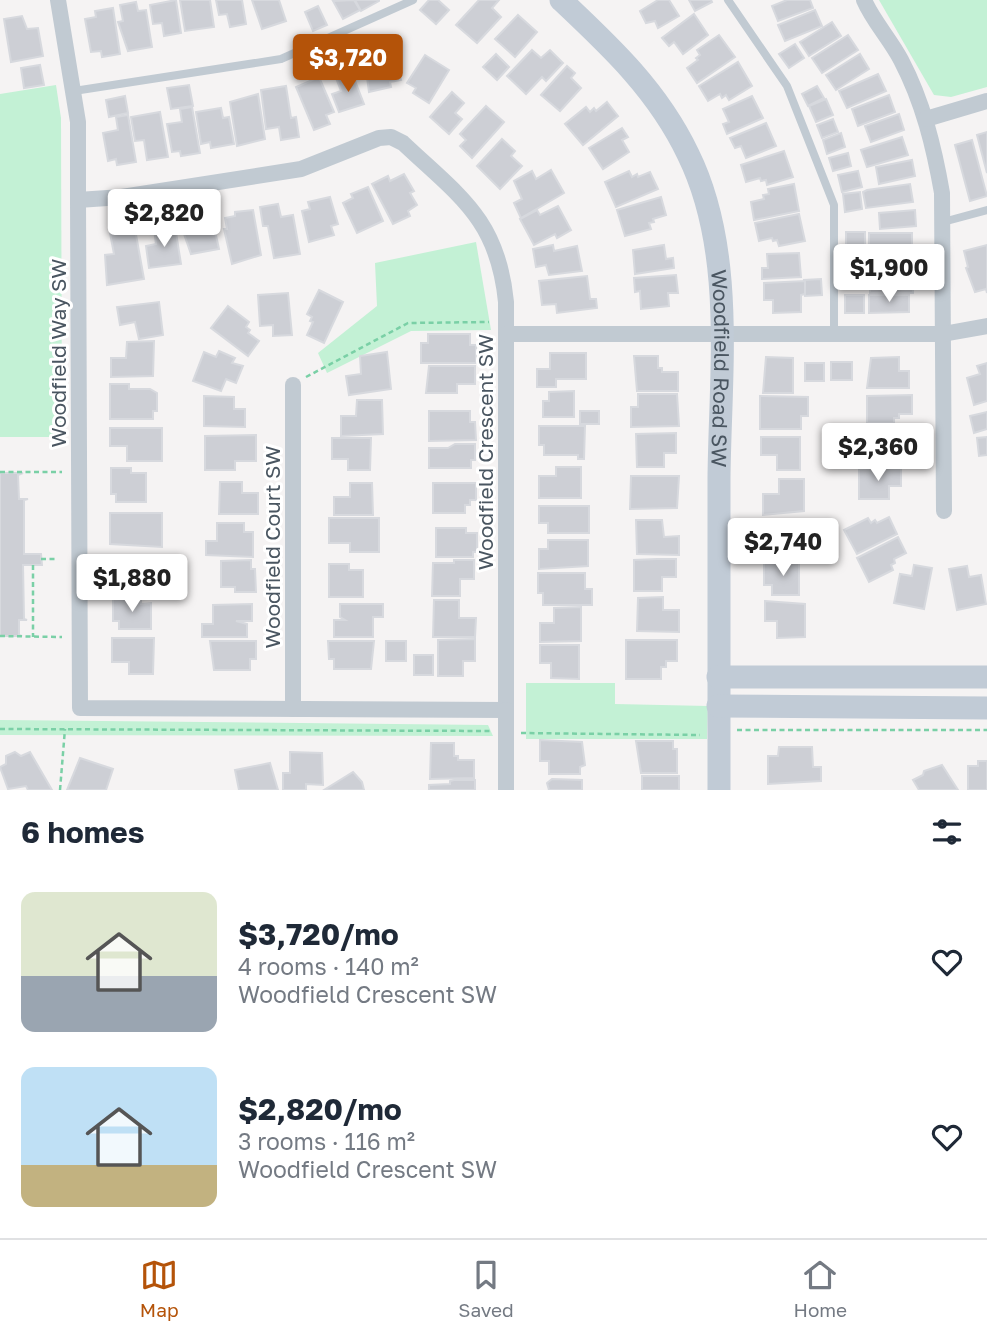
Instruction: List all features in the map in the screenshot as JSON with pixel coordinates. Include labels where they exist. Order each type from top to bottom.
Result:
[{"type":"street","name":"Woodfield Way SW","points":[[58,0],[78,122],[80,708],[293,709]]},
{"type":"street","name":"Woodfield Road SW","points":[[561,0],[626,61],[644,82],[689,156],[713,226],[720,333],[719,790]]},
{"type":"street","points":[[864,0],[901,60],[926,119],[942,194],[944,511]]},
{"type":"street","points":[[926,119],[987,101]]},
{"type":"street","name":"Woodfield Crescent SW","points":[[78,200],[122,197],[301,169],[379,138],[397,138],[472,207],[488,230],[504,275],[506,790]]},
{"type":"street","points":[[506,334],[943,334],[987,327]]},
{"type":"street","name":"Woodfield Court SW","points":[[293,385],[293,709]]},
{"type":"street","points":[[718,677],[987,677]]},
{"type":"street","points":[[718,705],[987,708]]},
{"type":"street","points":[[293,709],[506,710]]},
{"type":"lane","points":[[74,91],[281,59],[413,0]]},
{"type":"lane","points":[[728,0],[788,86],[834,205],[834,333]]},
{"type":"lane","points":[[943,222],[987,210]]},
{"type":"path","points":[[293,385],[408,323],[493,322]]},
{"type":"path","points":[[0,472],[66,472]]},
{"type":"path","points":[[41,559],[58,559]]},
{"type":"path","points":[[33,565],[33,637]]},
{"type":"path","points":[[0,636],[66,637]]},
{"type":"path","points":[[60,790],[65,729]]},
{"type":"green space","points":[[879,0],[987,0],[987,87],[951,97],[934,95]]},
{"type":"green space","points":[[56,85],[61,118],[62,437],[0,437],[0,94]]},
{"type":"green space","points":[[476,242],[491,330],[411,331],[327,373],[318,353],[377,306],[375,263]]},
{"type":"green space","points":[[526,683],[615,683],[615,704],[708,706],[707,739],[526,739]]},
{"type":"green space","points":[[0,720],[488,725],[493,736],[0,735]]},
{"type":"building","points":[[176,0],[181,33],[164,36],[162,23],[153,24],[150,5]]},
{"type":"building","points":[[180,0],[210,0],[214,27],[185,31]]},
{"type":"building","points":[[216,0],[242,0],[246,24],[230,27],[227,14],[219,15]]},
{"type":"building","points":[[252,0],[279,0],[286,21],[262,29]]},
{"type":"building","points":[[354,0],[360,10],[343,19],[333,1]]},
{"type":"building","points":[[355,0],[379,0],[379,1],[361,11]]},
{"type":"building","points":[[429,0],[438,0],[449,10],[436,24],[420,10]]},
{"type":"building","points":[[479,0],[499,0],[492,8],[501,17],[477,43],[456,25]]},
{"type":"building","points":[[658,0],[669,0],[679,16],[658,28],[655,21],[646,23],[640,11]]},
{"type":"building","points":[[689,0],[711,0],[712,2],[695,11]]},
{"type":"building","points":[[787,0],[810,0],[813,8],[778,21],[772,6]]},
{"type":"building","points":[[136,2],[138,11],[146,10],[152,47],[128,51],[118,22],[123,21],[120,5]]},
{"type":"building","points":[[318,6],[327,25],[313,31],[305,12]]},
{"type":"building","points":[[113,8],[120,54],[102,57],[101,51],[91,52],[85,19],[96,17],[95,11]]},
{"type":"building","points":[[815,10],[822,26],[785,41],[778,25]]},
{"type":"building","points":[[694,14],[708,35],[683,54],[674,42],[669,46],[662,38]]},
{"type":"building","points":[[518,15],[537,32],[515,57],[495,39]]},
{"type":"building","points":[[22,16],[27,29],[38,28],[43,56],[11,62],[4,19]]},
{"type":"building","points":[[832,22],[841,36],[809,56],[800,42]]},
{"type":"building","points":[[719,35],[735,57],[697,83],[687,68],[698,60],[696,58],[700,55],[697,50]]},
{"type":"building","points":[[848,35],[858,50],[822,73],[812,58]]},
{"type":"building","points":[[795,44],[804,58],[789,68],[779,54]]},
{"type":"building","points":[[393,50],[401,80],[390,82],[391,87],[369,92],[364,55]]},
{"type":"building","points":[[532,50],[541,58],[550,50],[563,63],[546,81],[542,77],[526,94],[507,76]]},
{"type":"building","points":[[496,54],[509,67],[497,80],[483,67]]},
{"type":"building","points":[[860,54],[869,69],[836,90],[826,75]]},
{"type":"building","points":[[425,55],[449,70],[429,103],[413,93],[416,88],[407,83]]},
{"type":"building","points":[[738,62],[752,86],[729,100],[726,95],[722,98],[720,94],[708,101],[699,86]]},
{"type":"building","points":[[40,65],[44,85],[24,88],[21,68]]},
{"type":"building","points":[[567,66],[575,73],[571,78],[581,88],[560,111],[541,95]]},
{"type":"building","points":[[352,73],[364,104],[339,112],[332,94],[341,91],[336,78]]},
{"type":"building","points":[[878,74],[886,91],[847,108],[839,91]]},
{"type":"building","points":[[319,77],[334,112],[326,115],[330,124],[314,130],[296,87]]},
{"type":"building","points":[[189,85],[193,106],[171,109],[167,88]]},
{"type":"building","points":[[286,86],[291,118],[296,117],[299,137],[281,140],[279,127],[266,129],[261,90]]},
{"type":"building","points":[[817,86],[824,98],[808,106],[802,94]]},
{"type":"building","points":[[452,92],[464,103],[455,113],[462,119],[449,134],[430,117]]},
{"type":"building","points":[[258,94],[265,139],[237,146],[230,102]]},
{"type":"building","points":[[889,95],[895,112],[858,126],[852,109]]},
{"type":"building","points":[[125,96],[128,113],[109,117],[106,100]]},
{"type":"building","points":[[752,96],[763,118],[727,134],[723,124],[729,122],[723,109]]},
{"type":"building","points":[[826,99],[833,115],[816,122],[809,106]]},
{"type":"building","points":[[607,102],[618,116],[583,145],[565,124],[586,107],[590,112],[594,108],[596,111]]},
{"type":"building","points":[[486,106],[504,122],[472,158],[460,146],[466,140],[460,134]]},
{"type":"building","points":[[192,107],[200,153],[181,156],[180,151],[172,152],[167,124],[182,122],[180,109]]},
{"type":"building","points":[[221,108],[223,118],[229,117],[234,144],[211,148],[210,142],[201,144],[196,112]]},
{"type":"building","points":[[160,112],[168,157],[147,160],[144,140],[135,141],[131,117]]},
{"type":"building","points":[[899,114],[904,130],[871,142],[865,126]]},
{"type":"building","points":[[128,115],[136,162],[117,165],[116,159],[108,161],[103,133],[118,130],[116,117]]},
{"type":"building","points":[[833,119],[838,132],[822,138],[817,125]]},
{"type":"building","points":[[766,123],[776,146],[746,158],[741,146],[735,148],[730,138]]},
{"type":"building","points":[[622,128],[628,137],[622,140],[629,152],[603,169],[589,148]]},
{"type":"building","points":[[987,132],[987,173],[977,135]]},
{"type":"building","points":[[841,133],[845,147],[827,154],[823,140]]},
{"type":"building","points":[[902,137],[908,155],[867,167],[861,150]]},
{"type":"building","points":[[502,139],[515,151],[511,156],[522,166],[500,189],[477,166]]},
{"type":"building","points":[[972,140],[987,196],[970,201],[955,145]]},
{"type":"building","points":[[784,151],[793,177],[767,185],[766,180],[761,181],[760,178],[746,182],[741,165]]},
{"type":"building","points":[[848,153],[851,166],[833,171],[829,158]]},
{"type":"building","points":[[912,160],[915,176],[879,184],[876,167]]},
{"type":"building","points":[[551,170],[564,193],[521,218],[514,203],[522,199],[514,181],[532,171],[536,179]]},
{"type":"building","points":[[629,171],[632,177],[650,172],[658,189],[616,207],[605,182]]},
{"type":"building","points":[[858,171],[862,187],[842,192],[838,175]]},
{"type":"building","points":[[404,174],[414,191],[410,193],[417,205],[408,211],[410,216],[393,224],[372,184],[388,176],[390,181]]},
{"type":"building","points":[[794,184],[799,211],[754,220],[751,202],[764,199],[763,195],[769,194],[768,189]]},
{"type":"building","points":[[910,184],[913,202],[866,208],[863,192]]},
{"type":"building","points":[[368,187],[383,221],[357,233],[343,203],[353,198],[351,194]]},
{"type":"building","points":[[860,192],[862,209],[845,212],[843,194]]},
{"type":"building","points":[[330,197],[338,224],[331,226],[334,235],[309,242],[302,211],[310,209],[308,202]]},
{"type":"building","points":[[661,197],[666,215],[653,219],[654,222],[649,223],[651,229],[625,236],[617,210]]},
{"type":"building","points":[[278,204],[281,217],[293,215],[300,254],[274,258],[268,226],[263,226],[260,207]]},
{"type":"building","points":[[558,206],[571,230],[557,238],[555,234],[534,245],[520,219],[537,210],[540,215]]},
{"type":"building","points":[[253,210],[261,255],[232,264],[224,229],[227,229],[225,218],[235,216],[235,212]]},
{"type":"building","points":[[915,210],[916,226],[880,229],[879,213]]},
{"type":"building","points":[[799,214],[805,241],[779,246],[777,240],[773,241],[772,238],[759,241],[755,223]]},
{"type":"building","points":[[212,217],[219,249],[191,254],[184,234],[188,233],[187,221]]},
{"type":"building","points":[[175,226],[181,264],[149,268],[146,246],[156,244],[154,229]]},
{"type":"building","points":[[135,229],[144,279],[107,285],[105,255],[114,254],[110,233]]},
{"type":"building","points":[[846,232],[865,232],[865,246],[846,246]]},
{"type":"building","points":[[869,233],[912,233],[912,252],[869,252]]},
{"type":"building","points":[[553,245],[554,251],[577,246],[582,271],[549,275],[546,265],[536,267],[533,249]]},
{"type":"building","points":[[664,245],[666,259],[673,258],[674,268],[635,274],[633,250]]},
{"type":"building","points":[[987,245],[987,293],[986,289],[975,292],[966,268],[968,267],[964,251]]},
{"type":"building","points":[[799,253],[801,277],[762,279],[762,268],[768,268],[767,254]]},
{"type":"building","points":[[877,255],[913,255],[913,272],[877,271]]},
{"type":"building","points":[[913,274],[913,293],[870,293],[870,275]]},
{"type":"building","points":[[676,275],[678,293],[668,293],[669,306],[641,309],[640,291],[635,292],[634,278]]},
{"type":"building","points":[[587,276],[590,299],[596,299],[597,308],[557,313],[556,304],[542,305],[539,281]]},
{"type":"building","points":[[821,279],[822,295],[805,296],[804,280]]},
{"type":"building","points":[[805,281],[805,294],[801,295],[801,312],[773,313],[773,300],[764,300],[764,283]]},
{"type":"building","points":[[319,290],[343,302],[324,343],[307,335],[313,322],[310,321],[312,317],[307,314]]},
{"type":"building","points":[[288,293],[292,335],[273,336],[273,325],[260,326],[258,295]]},
{"type":"building","points":[[845,295],[864,295],[864,313],[845,313]]},
{"type":"building","points":[[869,295],[909,295],[909,312],[869,313]]},
{"type":"building","points":[[159,302],[163,335],[139,339],[135,322],[120,325],[117,307]]},
{"type":"building","points":[[228,306],[249,322],[246,327],[250,330],[248,333],[259,341],[248,356],[211,328]]},
{"type":"building","points":[[428,334],[470,334],[470,345],[476,345],[476,363],[421,363],[421,343],[428,343]]},
{"type":"building","points":[[154,341],[153,376],[111,377],[111,358],[126,358],[127,342]]},
{"type":"building","points":[[219,351],[235,358],[232,363],[243,366],[236,383],[226,379],[221,391],[193,381],[204,352],[216,357]]},
{"type":"building","points":[[387,352],[391,389],[349,395],[346,376],[361,374],[360,356]]},
{"type":"building","points":[[550,353],[586,353],[586,379],[556,379],[556,387],[537,387],[537,369],[550,369]]},
{"type":"building","points":[[634,356],[658,356],[658,368],[662,368],[662,372],[678,372],[678,391],[637,391]]},
{"type":"building","points":[[766,357],[793,358],[793,393],[763,393]]},
{"type":"building","points":[[899,357],[899,371],[909,371],[909,388],[867,388],[871,358]]},
{"type":"building","points":[[831,362],[852,362],[852,380],[831,380]]},
{"type":"building","points":[[805,363],[824,363],[824,381],[805,381]]},
{"type":"building","points":[[987,363],[987,401],[974,405],[967,378],[980,374],[977,366]]},
{"type":"building","points":[[429,366],[475,366],[475,384],[457,384],[457,393],[426,393]]},
{"type":"building","points":[[110,384],[129,384],[129,389],[150,389],[157,393],[157,411],[153,411],[153,419],[110,419]]},
{"type":"building","points":[[574,391],[574,417],[543,417],[543,401],[549,401],[549,392]]},
{"type":"building","points":[[638,394],[677,394],[679,426],[631,427],[631,407],[638,407]]},
{"type":"building","points":[[912,395],[912,414],[899,414],[899,418],[894,418],[894,423],[867,423],[867,396]]},
{"type":"building","points":[[204,396],[234,397],[234,409],[245,409],[245,427],[204,426]]},
{"type":"building","points":[[760,396],[808,397],[808,416],[801,416],[801,429],[760,429]]},
{"type":"building","points":[[357,400],[382,400],[383,434],[341,436],[341,416],[356,416]]},
{"type":"building","points":[[429,411],[470,411],[470,422],[475,422],[476,440],[429,441]]},
{"type":"building","points":[[580,411],[599,411],[599,424],[580,424]]},
{"type":"building","points":[[987,412],[987,429],[974,433],[970,416]]},
{"type":"building","points":[[539,426],[585,426],[584,459],[578,459],[578,455],[544,455],[544,445],[539,445]]},
{"type":"building","points":[[110,428],[162,428],[162,461],[127,461],[127,446],[110,446]]},
{"type":"building","points":[[869,430],[899,430],[899,443],[911,443],[911,460],[869,460]]},
{"type":"building","points":[[676,433],[676,453],[664,453],[664,467],[637,467],[636,434]]},
{"type":"building","points":[[256,435],[256,461],[235,461],[235,470],[205,470],[205,436]]},
{"type":"building","points":[[761,437],[800,437],[800,470],[777,470],[777,455],[761,455]]},
{"type":"building","points":[[987,437],[987,455],[979,456],[977,438]]},
{"type":"building","points":[[332,438],[371,438],[370,470],[348,470],[348,459],[332,459]]},
{"type":"building","points":[[455,444],[475,444],[475,460],[471,460],[471,468],[429,468],[429,448],[448,448]]},
{"type":"building","points":[[556,467],[581,467],[581,498],[539,498],[539,476],[556,476]]},
{"type":"building","points":[[111,468],[131,468],[131,473],[146,473],[146,502],[116,502],[116,494],[111,494]]},
{"type":"building","points":[[901,468],[901,486],[889,486],[889,499],[859,499],[859,469]]},
{"type":"building","points":[[0,473],[23,473],[18,475],[19,499],[28,499],[24,500],[24,554],[41,554],[42,565],[23,565],[24,619],[27,620],[19,620],[19,635],[22,636],[0,636]]},
{"type":"building","points":[[631,476],[679,476],[677,508],[630,509]]},
{"type":"building","points":[[779,479],[804,479],[804,511],[763,515],[763,494],[779,494]]},
{"type":"building","points":[[220,482],[242,482],[242,493],[258,493],[258,514],[219,514]]},
{"type":"building","points":[[350,483],[372,483],[373,515],[334,515],[334,497],[350,497]]},
{"type":"building","points":[[433,483],[476,483],[476,500],[470,500],[470,505],[465,505],[465,513],[433,513]]},
{"type":"building","points":[[539,506],[589,506],[589,533],[548,533],[548,523],[539,523]]},
{"type":"building","points":[[110,513],[162,513],[162,547],[110,544]]},
{"type":"building","points":[[889,517],[897,534],[857,554],[844,530],[868,518],[871,523],[875,520],[877,523]]},
{"type":"building","points":[[329,518],[379,518],[379,552],[350,552],[350,543],[329,543]]},
{"type":"building","points":[[636,520],[662,520],[664,537],[679,536],[679,555],[637,554]]},
{"type":"building","points":[[760,522],[808,522],[807,541],[801,541],[801,554],[762,554]]},
{"type":"building","points":[[217,523],[244,523],[244,532],[253,532],[253,557],[206,555],[206,541],[217,541]]},
{"type":"building","points":[[436,528],[466,528],[466,533],[477,533],[477,552],[473,552],[473,557],[436,557]]},
{"type":"building","points":[[898,537],[906,553],[894,559],[895,563],[891,565],[893,570],[869,582],[857,558]]},
{"type":"building","points":[[548,540],[588,540],[588,566],[539,569],[539,549],[548,549]]},
{"type":"building","points":[[111,557],[130,557],[130,561],[163,561],[163,588],[117,588],[117,575],[111,575]]},
{"type":"building","points":[[676,559],[676,577],[662,577],[662,591],[634,591],[634,560]]},
{"type":"building","points":[[251,560],[251,569],[255,569],[256,592],[235,592],[235,587],[221,587],[221,561]]},
{"type":"building","points":[[454,560],[474,560],[474,579],[460,579],[460,596],[432,596],[433,563],[454,563]]},
{"type":"building","points":[[764,562],[799,562],[799,595],[772,595],[772,585],[764,585]]},
{"type":"building","points":[[329,564],[349,564],[349,570],[363,570],[363,597],[329,597]]},
{"type":"building","points":[[914,565],[932,568],[924,609],[894,603],[900,574],[912,576]]},
{"type":"building","points":[[967,566],[969,577],[981,575],[986,604],[957,610],[949,569]]},
{"type":"building","points":[[538,573],[585,573],[585,589],[592,589],[592,605],[543,605],[543,593],[538,593]]},
{"type":"building","points":[[663,597],[663,610],[679,610],[679,632],[637,631],[638,598]]},
{"type":"building","points":[[113,598],[141,598],[141,604],[151,603],[151,629],[119,629],[119,621],[113,621]]},
{"type":"building","points":[[434,600],[459,600],[459,618],[476,618],[475,637],[433,637]]},
{"type":"building","points":[[765,601],[805,604],[805,637],[777,638],[777,621],[765,621]]},
{"type":"building","points":[[252,604],[252,621],[236,621],[247,624],[247,637],[202,637],[202,624],[213,624],[213,605]]},
{"type":"building","points":[[340,604],[383,604],[383,617],[373,617],[373,637],[334,637],[334,620],[345,620],[340,617]]},
{"type":"building","points":[[581,607],[581,641],[540,642],[540,623],[554,623],[554,608]]},
{"type":"building","points":[[112,638],[154,638],[153,674],[129,674],[129,662],[112,662]]},
{"type":"building","points":[[475,639],[475,661],[463,661],[463,676],[438,676],[438,640]]},
{"type":"building","points":[[626,640],[677,640],[677,661],[666,661],[666,667],[661,667],[661,679],[626,679]]},
{"type":"building","points":[[210,641],[256,641],[256,659],[250,659],[250,670],[214,670]]},
{"type":"building","points":[[328,641],[374,641],[371,669],[334,669],[334,659],[329,659]]},
{"type":"building","points":[[386,641],[406,641],[406,661],[386,661]]},
{"type":"building","points":[[540,645],[579,645],[579,679],[551,678],[551,663],[540,663]]},
{"type":"building","points":[[414,655],[433,655],[433,675],[414,675]]},
{"type":"building","points":[[540,740],[582,742],[585,765],[580,767],[580,774],[549,774],[549,761],[540,761]]},
{"type":"building","points":[[636,741],[673,741],[673,749],[677,749],[677,773],[641,773]]},
{"type":"building","points":[[431,743],[454,743],[454,756],[458,756],[458,760],[474,760],[474,778],[430,779]]},
{"type":"building","points":[[779,747],[812,747],[813,767],[821,767],[821,781],[768,784],[768,756],[778,756]]},
{"type":"building","points":[[15,752],[21,756],[30,752],[52,790],[28,790],[26,786],[8,789],[0,767],[6,764],[6,756]]},
{"type":"building","points":[[290,752],[322,753],[323,785],[306,784],[306,790],[283,790],[283,773],[290,773]]},
{"type":"building","points":[[80,758],[113,769],[106,790],[67,790]]},
{"type":"building","points":[[978,761],[987,761],[987,790],[968,790],[968,766],[978,766]]},
{"type":"building","points":[[270,763],[278,790],[239,790],[235,770]]},
{"type":"building","points":[[942,765],[958,790],[919,790],[913,780],[923,775],[924,771]]},
{"type":"building","points":[[353,772],[362,782],[364,790],[324,790]]},
{"type":"building","points":[[642,776],[679,776],[679,790],[642,790]]},
{"type":"building","points":[[552,779],[582,780],[582,790],[549,790],[547,783]]},
{"type":"building","points":[[475,780],[475,790],[429,790],[429,785],[450,784],[450,781]]}]
